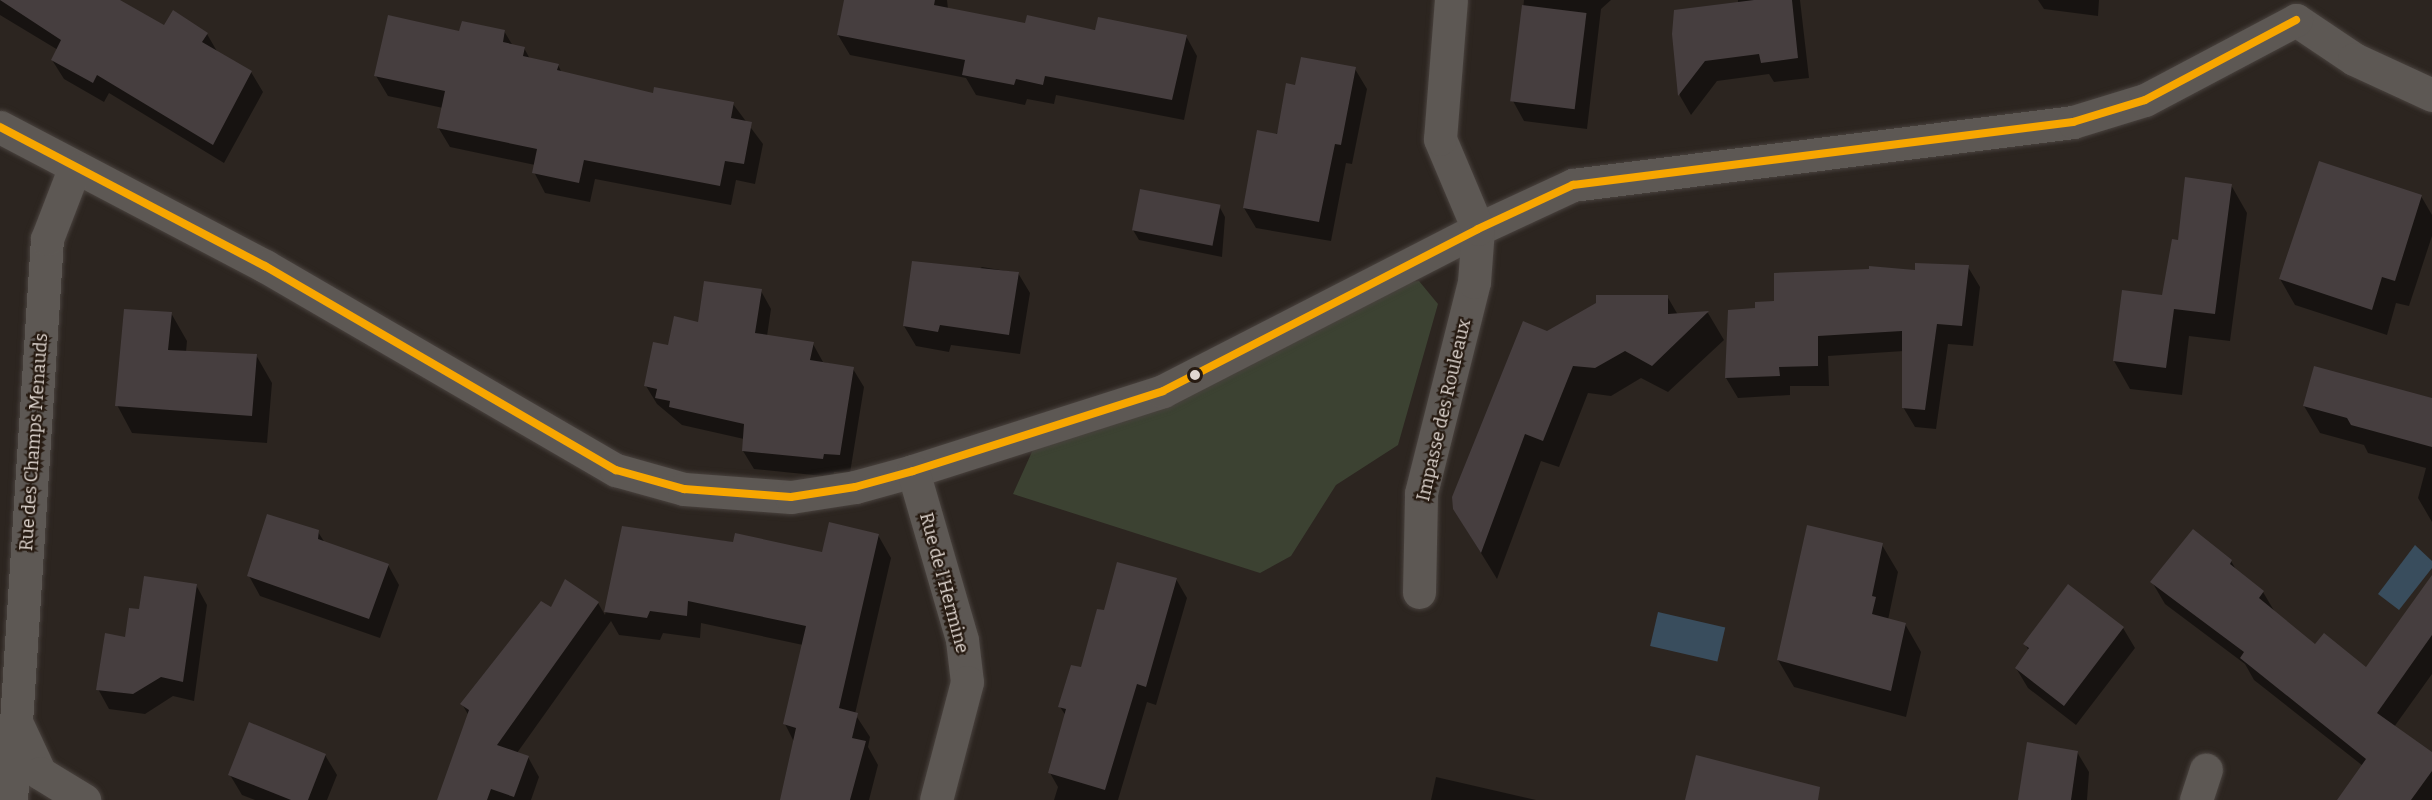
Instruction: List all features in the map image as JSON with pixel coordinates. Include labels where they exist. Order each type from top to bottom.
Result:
[{"type":"street","points":[[1451,0],[1440,140],[1478,229]]},
{"type":"street","points":[[0,127],[74,169],[265,266],[616,470],[684,489],[791,497],[855,486],[913,471],[1164,391],[1478,229],[1574,185],[2073,122],[2145,100],[2293,10],[2354,59],[2432,95]]},
{"type":"street","name":"Rue des Champs Menauds","points":[[74,169],[47,239],[8,720],[40,773],[84,800]]},
{"type":"street","name":"Impasse des Rouleaux","points":[[1419,592],[1421,493],[1473,282],[1478,229]]},
{"type":"street","name":"Rue de l'Hermine","points":[[913,471],[962,640],[967,682],[936,800]]},
{"type":"street","points":[[8,720],[11,800]]},
{"type":"green space","points":[[1419,281],[1438,304],[1398,445],[1336,485],[1291,556],[1260,573],[1013,494],[1035,445],[1397,283]]},
{"type":"water","points":[[2415,545],[2432,561],[2432,568],[2399,610],[2378,594]]},
{"type":"water","points":[[1658,612],[1725,628],[1717,662],[1650,646]]},
{"type":"building","points":[[0,0],[120,0],[164,25],[173,10],[208,33],[202,42],[252,71],[213,145],[97,75],[93,83],[51,60],[61,40]]},
{"type":"building","points":[[844,0],[935,0],[934,5],[1025,23],[1027,15],[1095,30],[1098,17],[1187,35],[1172,100],[1045,76],[1043,85],[1016,79],[1014,85],[962,75],[965,60],[837,35]]},
{"type":"building","points":[[1754,0],[1792,0],[1798,58],[1761,63],[1759,54],[1705,61],[1678,96],[1672,34],[1674,10]]},
{"type":"building","points":[[1522,5],[1587,13],[1575,109],[1510,101]]},
{"type":"building","points":[[388,15],[459,31],[462,21],[505,30],[503,42],[525,47],[523,56],[559,64],[557,70],[653,93],[654,87],[734,102],[731,118],[752,122],[744,164],[725,161],[720,186],[584,160],[579,183],[532,173],[537,149],[437,128],[445,91],[374,76]]},
{"type":"building","points":[[1301,57],[1356,67],[1341,145],[1335,144],[1319,222],[1243,208],[1257,130],[1277,134],[1286,83],[1295,85]]},
{"type":"building","points":[[2319,161],[2422,195],[2395,281],[2382,277],[2372,310],[2279,279]]},
{"type":"building","points":[[2185,177],[2232,184],[2215,314],[2174,309],[2166,368],[2113,361],[2122,290],[2162,295],[2172,239],[2178,240]]},
{"type":"building","points":[[1140,189],[1220,205],[1212,246],[1132,230]]},
{"type":"building","points":[[912,261],[1019,272],[1009,335],[940,325],[938,332],[903,326]]},
{"type":"building","points":[[1915,263],[1969,265],[1962,326],[1937,324],[1925,410],[1902,408],[1902,331],[1818,336],[1818,366],[1779,367],[1780,376],[1725,378],[1728,310],[1755,308],[1755,302],[1774,301],[1774,273],[1869,269],[1869,266],[1915,270]]},
{"type":"building","points":[[704,281],[762,289],[755,333],[814,342],[810,360],[854,367],[840,455],[824,454],[823,459],[742,451],[744,424],[669,407],[670,401],[655,398],[657,389],[644,386],[653,342],[668,345],[674,316],[698,322]]},
{"type":"building","points":[[1596,295],[1668,295],[1668,314],[1709,311],[1652,366],[1625,351],[1595,368],[1573,366],[1543,441],[1525,434],[1481,553],[1453,509],[1452,497],[1523,321],[1547,331],[1596,303]]},
{"type":"building","points":[[124,309],[172,312],[168,350],[257,354],[252,416],[115,406]]},
{"type":"building","points":[[2314,366],[2432,398],[2432,447],[2351,425],[2347,418],[2303,406]]},
{"type":"building","points":[[267,514],[319,530],[318,539],[389,564],[369,619],[247,576]]},
{"type":"building","points":[[829,522],[879,534],[839,708],[858,713],[852,738],[866,741],[850,800],[780,800],[796,728],[783,724],[806,626],[688,601],[687,616],[650,611],[647,618],[604,612],[622,526],[733,542],[735,533],[822,552]]},
{"type":"building","points":[[1807,525],[1883,543],[1872,596],[1876,597],[1872,614],[1906,623],[1891,691],[1777,660]]},
{"type":"building","points":[[2193,529],[2232,560],[2230,564],[2264,591],[2259,598],[2315,644],[2324,633],[2366,667],[2432,575],[2432,635],[2377,713],[2432,752],[2432,771],[2411,800],[2337,800],[2366,759],[2240,658],[2244,652],[2150,582]]},
{"type":"building","points":[[1117,562],[1177,578],[1146,687],[1137,684],[1105,790],[1048,773],[1066,709],[1058,707],[1071,665],[1081,667],[1097,609],[1104,610]]},
{"type":"building","points":[[144,576],[197,584],[183,682],[161,677],[133,694],[96,690],[105,633],[125,637],[129,608],[139,609]]},
{"type":"building","points":[[565,579],[599,602],[497,745],[529,756],[514,797],[491,789],[487,800],[437,800],[469,710],[460,704],[541,601],[551,607]]},
{"type":"building","points":[[2068,584],[2124,627],[2064,706],[2015,668],[2029,648],[2023,644]]},
{"type":"building","points":[[249,722],[326,754],[308,800],[291,800],[228,775]]},
{"type":"building","points":[[2027,742],[2078,751],[2071,800],[2018,800]]},
{"type":"building","points":[[1696,755],[1820,787],[1818,800],[1685,800]]},
{"type":"transit line","points":[[0,127],[265,266],[616,470],[684,489],[791,497],[855,487],[913,471],[1163,391],[1478,229],[1573,185],[2073,122],[2145,100],[2296,20]]}]
